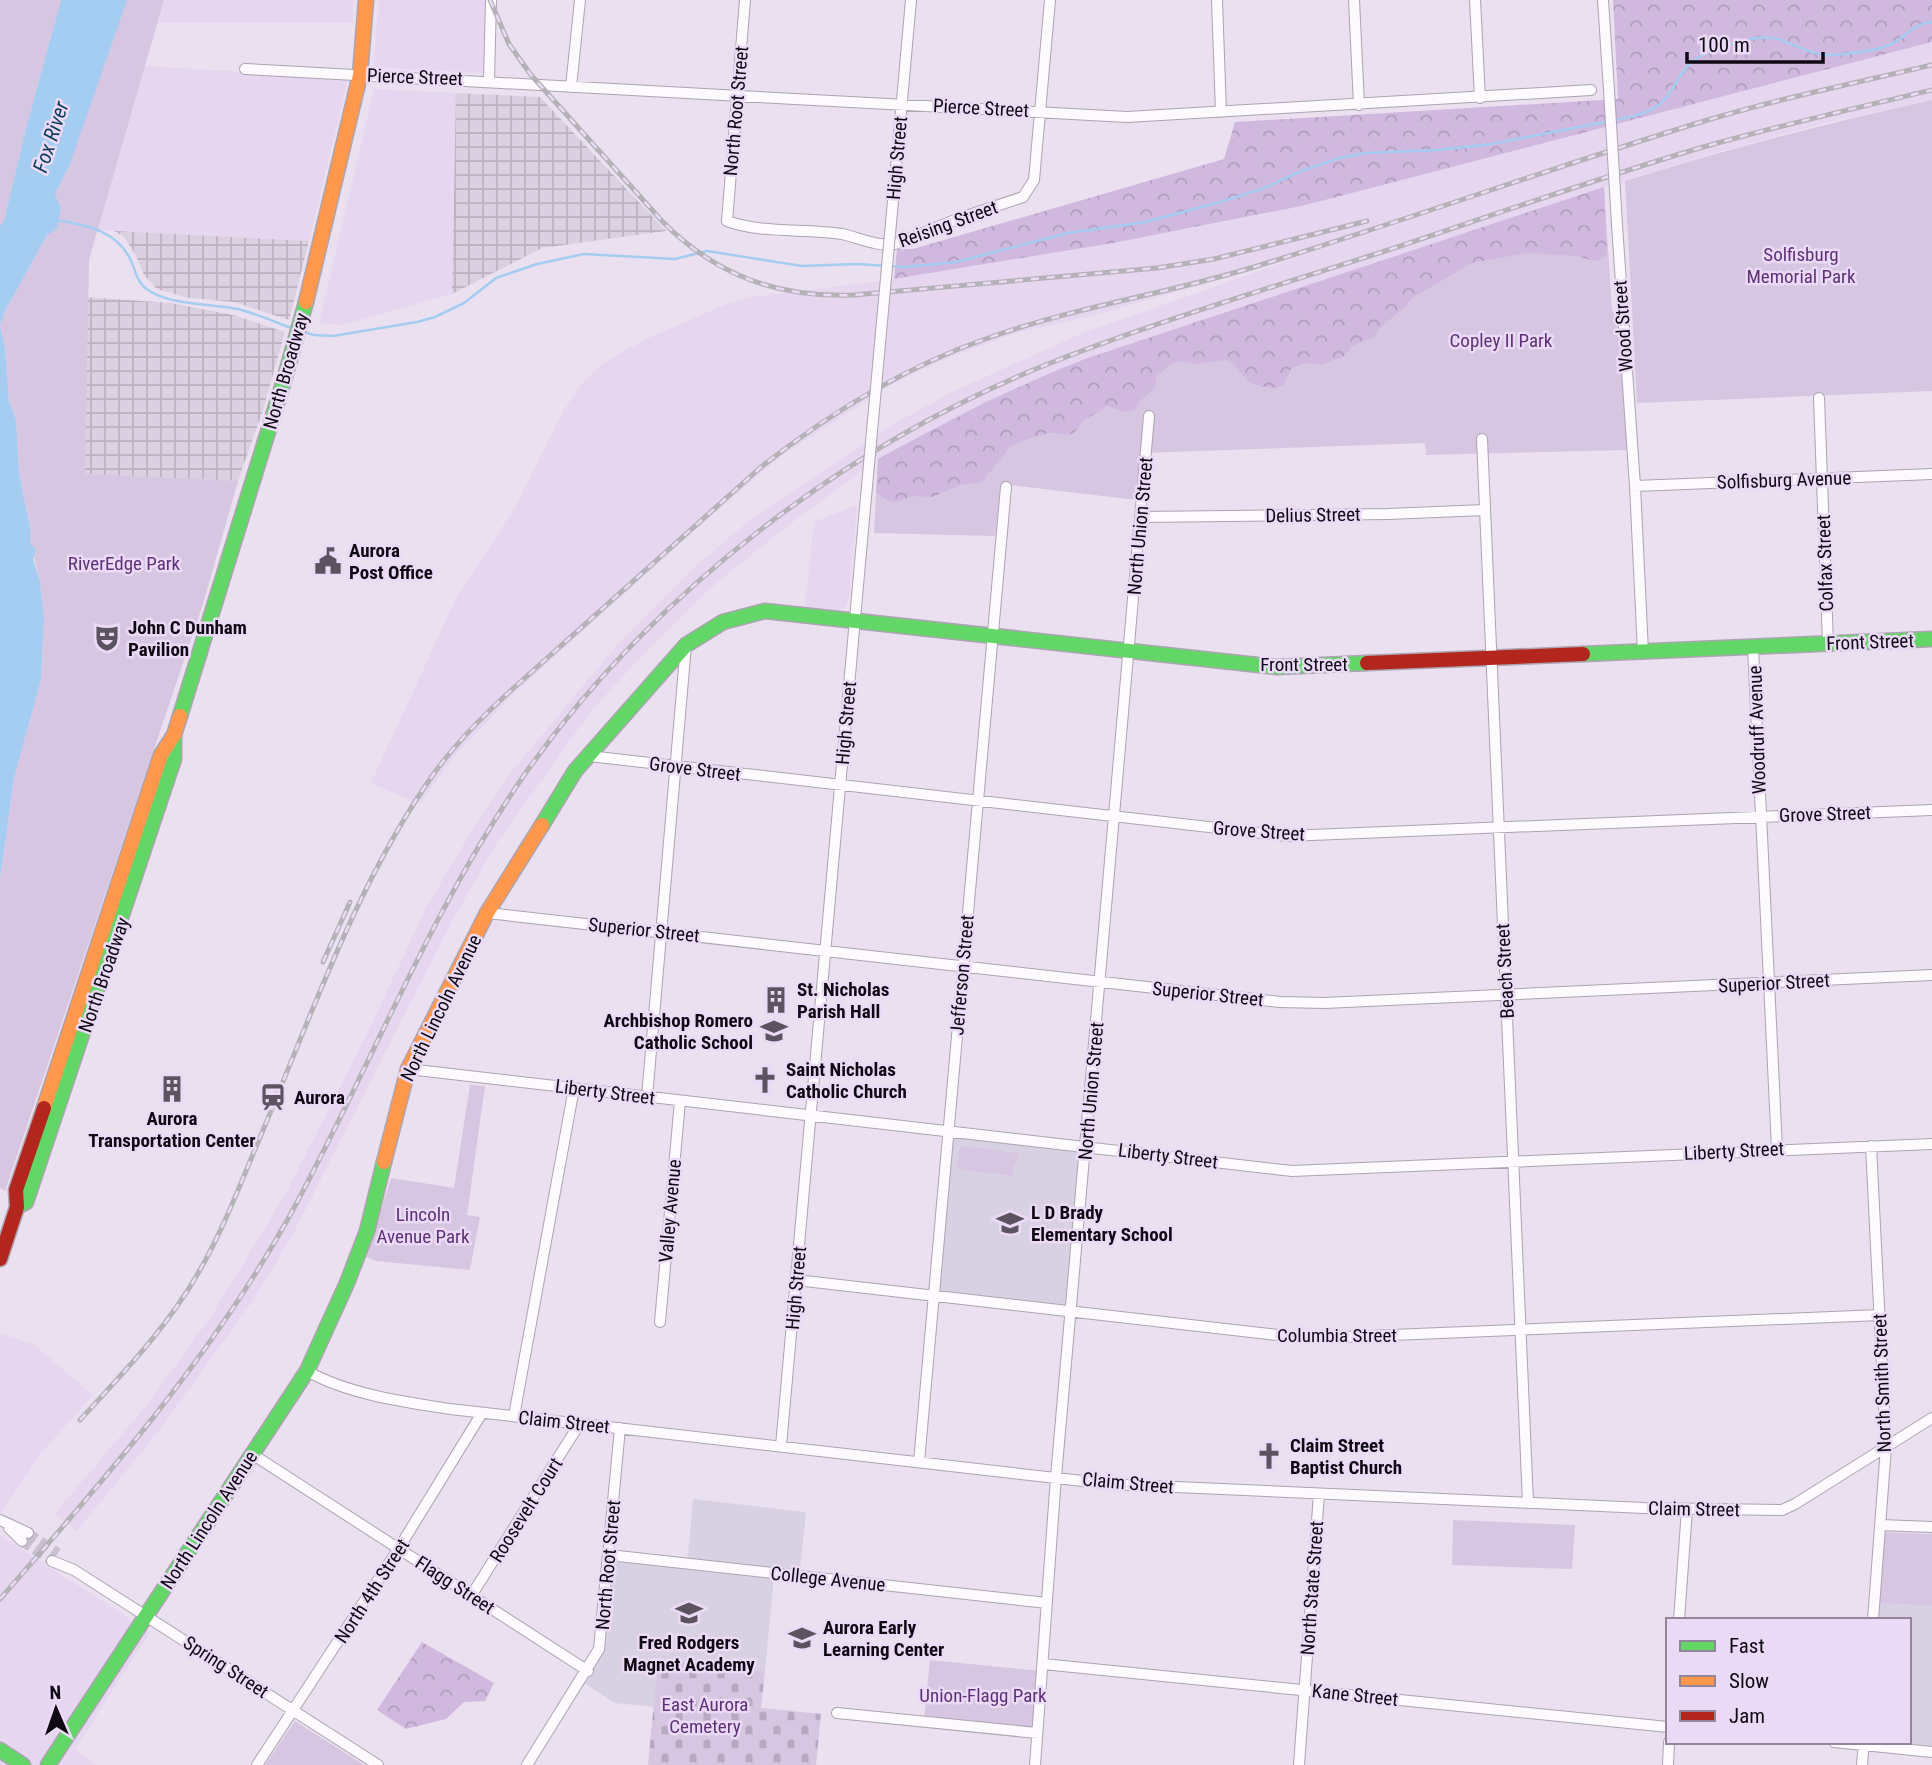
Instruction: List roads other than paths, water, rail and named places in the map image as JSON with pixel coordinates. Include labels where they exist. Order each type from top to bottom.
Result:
[{"type":"street","name":"North Broadway","points":[[0,1259],[16,1207],[26,1202],[174,758],[174,734],[300,322],[360,75],[366,0]]},
{"type":"street","points":[[489,80],[491,0]]},
{"type":"street","points":[[571,87],[580,0]]},
{"type":"street","name":"North Root Street","points":[[727,221],[745,0]]},
{"type":"street","name":"High Street","points":[[781,1446],[911,0]]},
{"type":"street","points":[[1040,111],[1050,0]]},
{"type":"street","points":[[1217,0],[1221,112]]},
{"type":"street","points":[[1354,0],[1359,105]]},
{"type":"street","points":[[1475,0],[1480,98]]},
{"type":"street","name":"Wood Street","points":[[1603,0],[1635,486],[1643,652]]},
{"type":"street","name":"Pierce Street","points":[[245,69],[489,80],[571,87],[1127,117],[1591,90]]},
{"type":"street","name":"Reising Street","points":[[727,221],[743,227],[839,234],[887,246],[1023,197],[1034,180],[1040,111]]},
{"type":"street","name":"Colfax Street","points":[[1819,398],[1828,644]]},
{"type":"street","name":"North Union Street","points":[[1035,1765],[1056,1477],[1149,416]]},
{"type":"street","name":"Beach Street","points":[[1482,439],[1528,1503]]},
{"type":"street","name":"Solfisburg Avenue","points":[[1635,486],[1932,474]]},
{"type":"street","name":"Jefferson Street","points":[[919,1462],[1006,487]]},
{"type":"street","name":"Delius Street","points":[[1142,517],[1485,510]]},
{"type":"street","name":"Front Street","points":[[687,645],[707,629],[725,620],[765,611],[1277,667],[1932,639]]},
{"type":"street","points":[[647,1097],[687,645]]},
{"type":"street","name":"North Lincoln Avenue","points":[[48,1765],[307,1371],[348,1283],[367,1231],[408,1069],[487,913],[575,771],[687,645]]},
{"type":"street","name":"Woodruff Avenue","points":[[1753,647],[1777,1149]]},
{"type":"street","name":"Grove Street","points":[[589,756],[1287,836],[1932,810]]},
{"type":"street","name":"Superior Street","points":[[487,913],[1301,1003],[1932,975]]},
{"type":"street","name":"Liberty Street","points":[[408,1069],[1292,1171],[1932,1144]]},
{"type":"street","points":[[514,1416],[574,1088]]},
{"type":"street","name":"Valley Avenue","points":[[660,1322],[680,1101]]},
{"type":"street","name":"North Smith Street","points":[[1871,1146],[1886,1447],[1873,1618]]},
{"type":"street","name":"Columbia Street","points":[[796,1280],[1295,1338],[1880,1315]]},
{"type":"street","name":"Claim Street","points":[[307,1371],[336,1384],[404,1402],[481,1413],[1130,1485],[1687,1509],[1782,1510],[1796,1504],[1932,1418]]},
{"type":"street","name":"North 4th Street","points":[[257,1765],[400,1548],[481,1413]]},
{"type":"street","name":"Roosevelt Court","points":[[471,1596],[580,1423]]},
{"type":"street","name":"North Root Street","points":[[527,1765],[599,1649],[620,1427]]},
{"type":"street","name":"Flagg Street","points":[[252,1454],[587,1671]]},
{"type":"street","name":"North State Street","points":[[1299,1765],[1319,1494]]},
{"type":"street","points":[[1679,1618],[1687,1509]]},
{"type":"street","points":[[2,1521],[25,1537]]},
{"type":"street","points":[[1880,1525],[1932,1527]]},
{"type":"street","name":"College Avenue","points":[[609,1555],[1047,1603]]},
{"type":"street","name":"Spring Street","points":[[55,1557],[377,1765]]},
{"type":"street","name":"Kane Street","points":[[1043,1664],[1666,1727]]},
{"type":"street","points":[[836,1713],[1037,1733]]},
{"type":"street","points":[[1668,1765],[1669,1744]]},
{"type":"street","points":[[1862,1765],[1864,1744],[1932,1752]]},
{"type":"street","points":[[0,1750],[23,1765]]},
{"type":"water","name":"Fox River","points":[[61,0],[127,0],[70,164],[55,194],[61,208],[57,229],[47,235],[4,313],[0,326],[0,226],[4,221]]},
{"type":"water","points":[[0,326],[5,348],[9,401],[16,420],[19,473],[30,527],[30,542],[36,550],[33,559],[40,581],[44,617],[41,680],[14,778],[0,879]]},
{"type":"waterway","points":[[1615,120],[1639,115],[1660,104],[1688,66],[1708,52],[1728,45],[1750,39],[1770,38],[1819,54],[1855,53],[1891,44],[1915,28],[1932,22]]},
{"type":"waterway","points":[[304,332],[333,336],[435,317],[464,303],[496,278],[537,264],[584,254],[675,259],[707,251],[802,266],[857,264],[904,267],[956,262],[1068,233],[1146,222],[1220,202],[1262,189],[1301,171],[1340,158],[1366,153],[1438,150],[1492,144],[1609,121]]},
{"type":"waterway","points":[[56,220],[101,231],[119,243],[142,285],[157,295],[167,299],[238,309],[294,329]]},
{"type":"tunnel","points":[[28,1533],[58,1553]]},
{"type":"tunnel","points":[[22,1541],[52,1561]]},
{"type":"railway","points":[[490,0],[509,44],[531,75],[662,221],[704,256],[750,280],[775,287],[826,295],[854,295],[1157,268],[1214,259],[1367,221]]},
{"type":"railway","points":[[80,1420],[172,1314],[206,1258],[231,1206],[318,995],[360,902],[382,857],[435,772],[469,731],[507,694],[761,467],[787,447],[841,410],[897,377],[988,338],[1054,318],[1254,267],[1730,114],[1932,65]]},
{"type":"railway","points":[[0,1599],[155,1415],[226,1319],[259,1269],[319,1161],[430,934],[492,824],[527,771],[578,705],[634,643],[695,584],[761,529],[830,479],[903,434],[977,395],[1053,362],[1218,304],[1693,150],[1932,90]]},
{"type":"railway","points":[[323,962],[350,902]]},
{"type":"place","name":"Aurora Post Office","points":[[328,561]]},
{"type":"place","name":"John C Dunham Pavilion","points":[[107,638]]},
{"type":"place","name":"St. Nicholas Parish Hall","points":[[776,1000]]},
{"type":"place","name":"Archbishop Romero Catholic School","points":[[774,1031]]},
{"type":"place","name":"Saint Nicholas Catholic Church","points":[[765,1080]]},
{"type":"place","name":"Aurora Transportation Center","points":[[172,1089]]},
{"type":"place","name":"Aurora","points":[[273,1097]]},
{"type":"place","name":"L D Brady Elementary School","points":[[1010,1223]]},
{"type":"place","name":"Claim Street Baptist Church","points":[[1269,1456]]},
{"type":"place","name":"Fred Rodgers Magnet Academy","points":[[689,1613]]},
{"type":"place","name":"Aurora Early Learning Center","points":[[802,1638]]},
{"type":"park label","name":"Solfisburg Memorial Park","points":[[1801,265]]},
{"type":"park label","name":"Copley II Park","points":[[1501,340]]},
{"type":"park label","name":"RiverEdge Park","points":[[124,563]]},
{"type":"park label","name":"Lincoln Avenue Park","points":[[423,1225]]},
{"type":"park label","name":"Union-Flagg Park","points":[[983,1695]]},
{"type":"park label","name":"East Aurora Cemetery","points":[[705,1715]]}]
